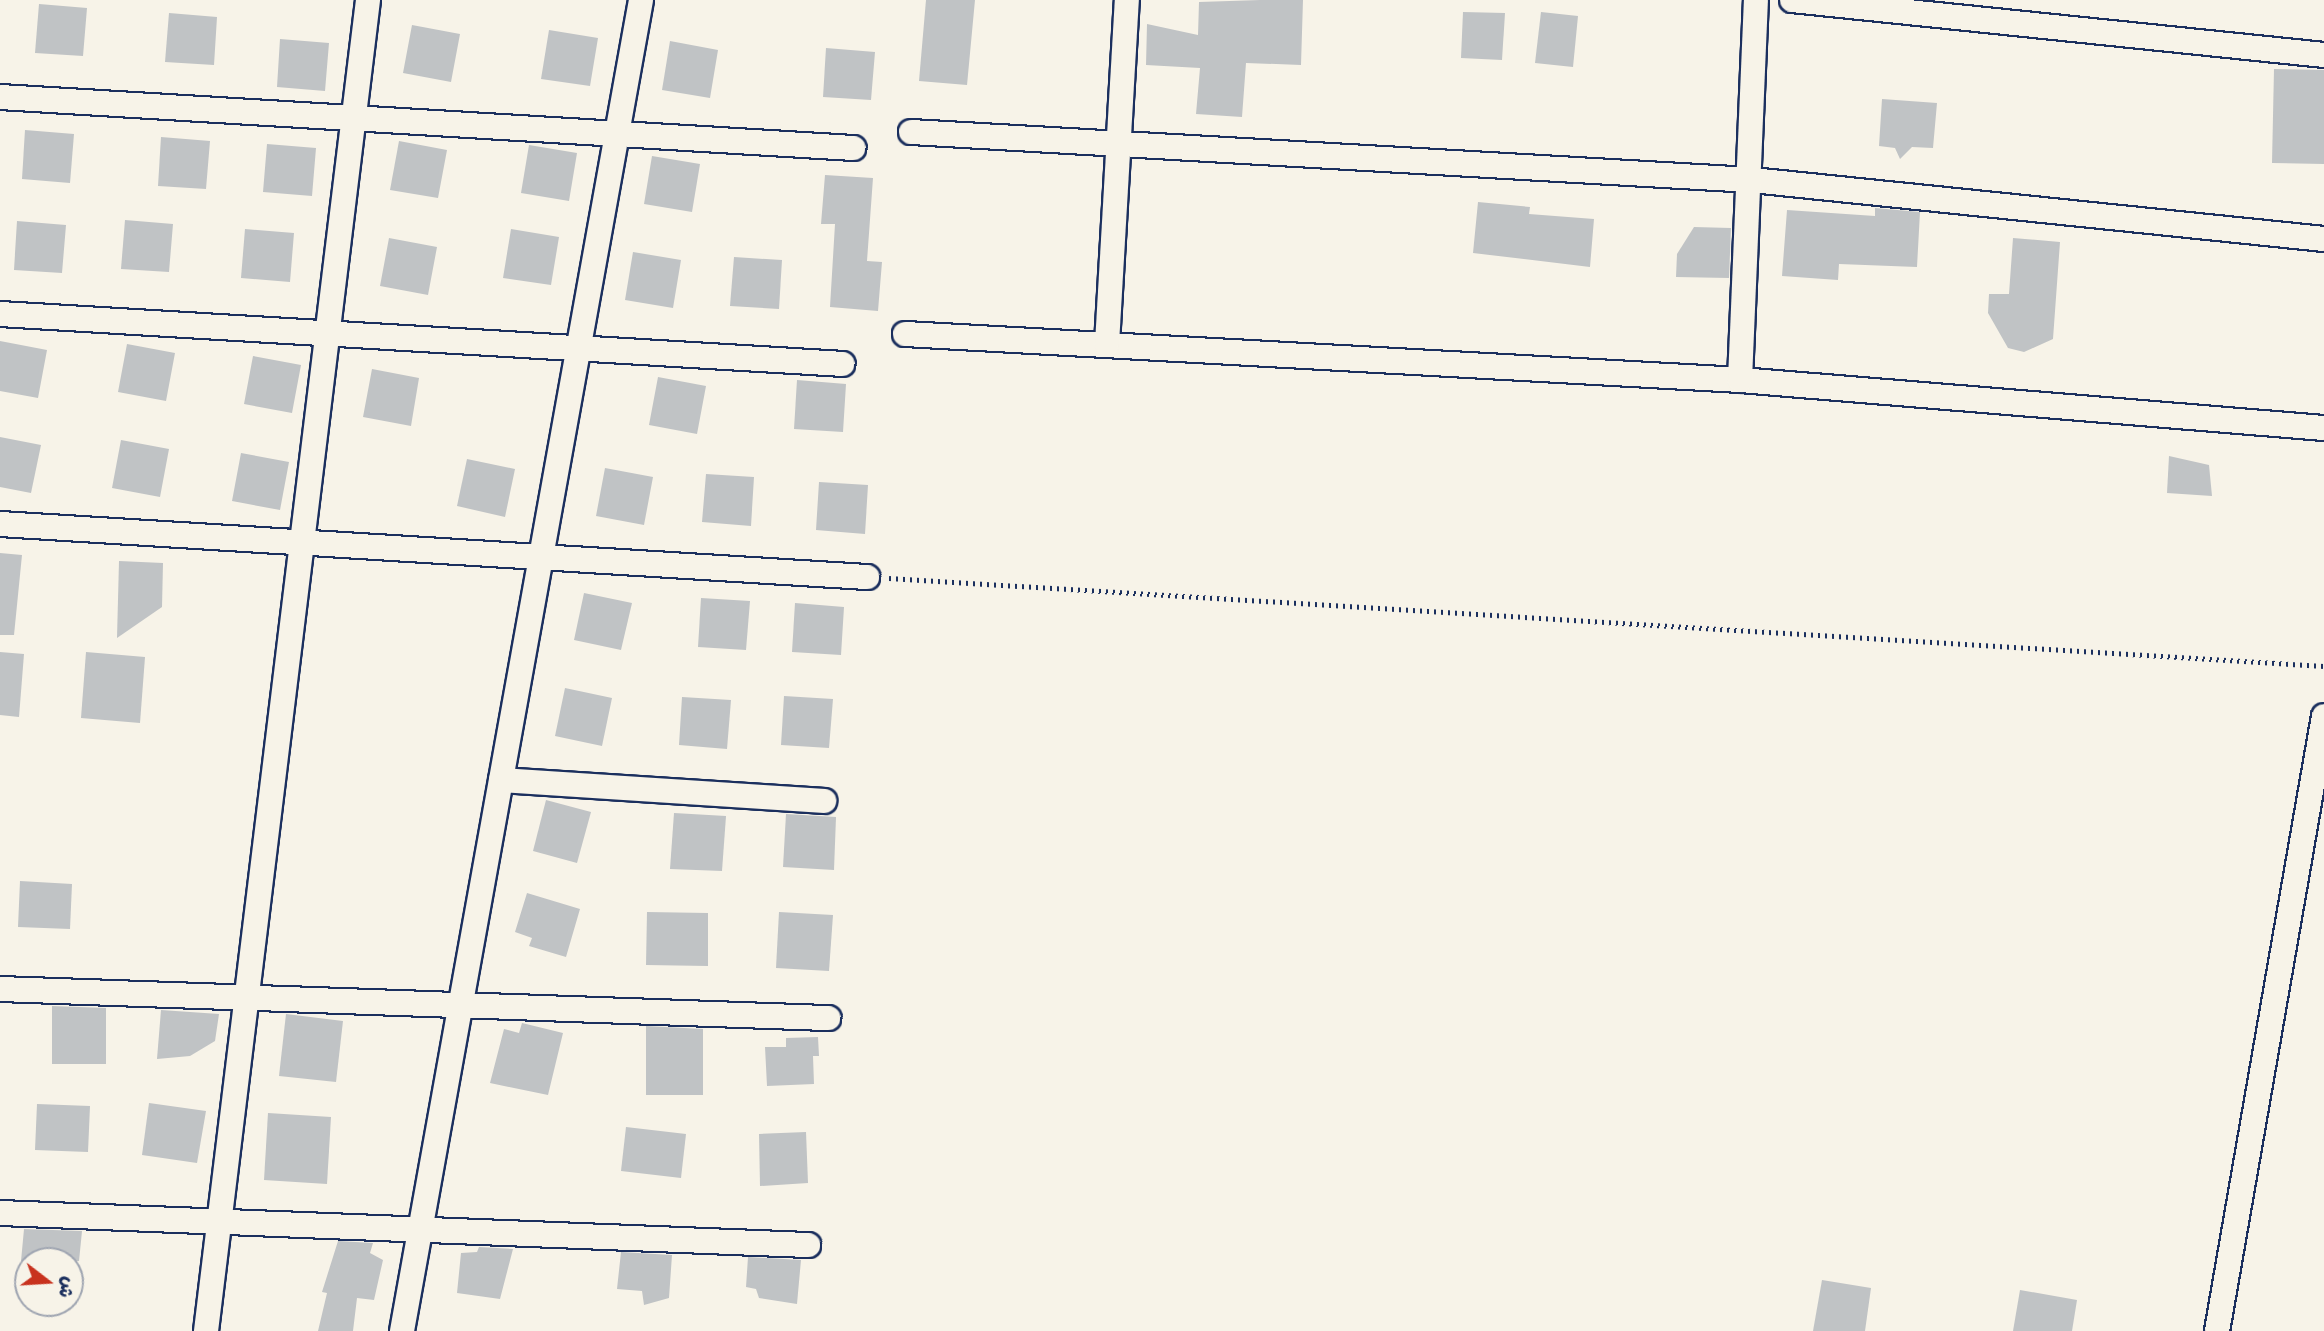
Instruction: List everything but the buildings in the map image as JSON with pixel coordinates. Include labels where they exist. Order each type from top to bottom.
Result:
[{"type":"street","points":[[206,1331],[368,0]]},
{"type":"street","points":[[402,1331],[641,0]]},
{"type":"street","points":[[1107,344],[1127,0]]},
{"type":"street","points":[[1740,380],[1752,180],[1756,0]]},
{"type":"street","points":[[1792,0],[2324,55]]},
{"type":"street","points":[[0,97],[853,148]]},
{"type":"street","points":[[911,132],[1120,141],[1752,180],[2324,240]]},
{"type":"street","points":[[0,314],[843,363]]},
{"type":"street","points":[[905,334],[1740,380],[2324,428]]},
{"type":"street","points":[[0,524],[867,577]]},
{"type":"street","points":[[2217,1331],[2324,716]]},
{"type":"street","points":[[501,780],[824,801]]},
{"type":"street","points":[[0,989],[828,1018]]},
{"type":"street","points":[[0,1213],[808,1245]]},
{"type":"path","points":[[867,577],[2324,666]]}]
